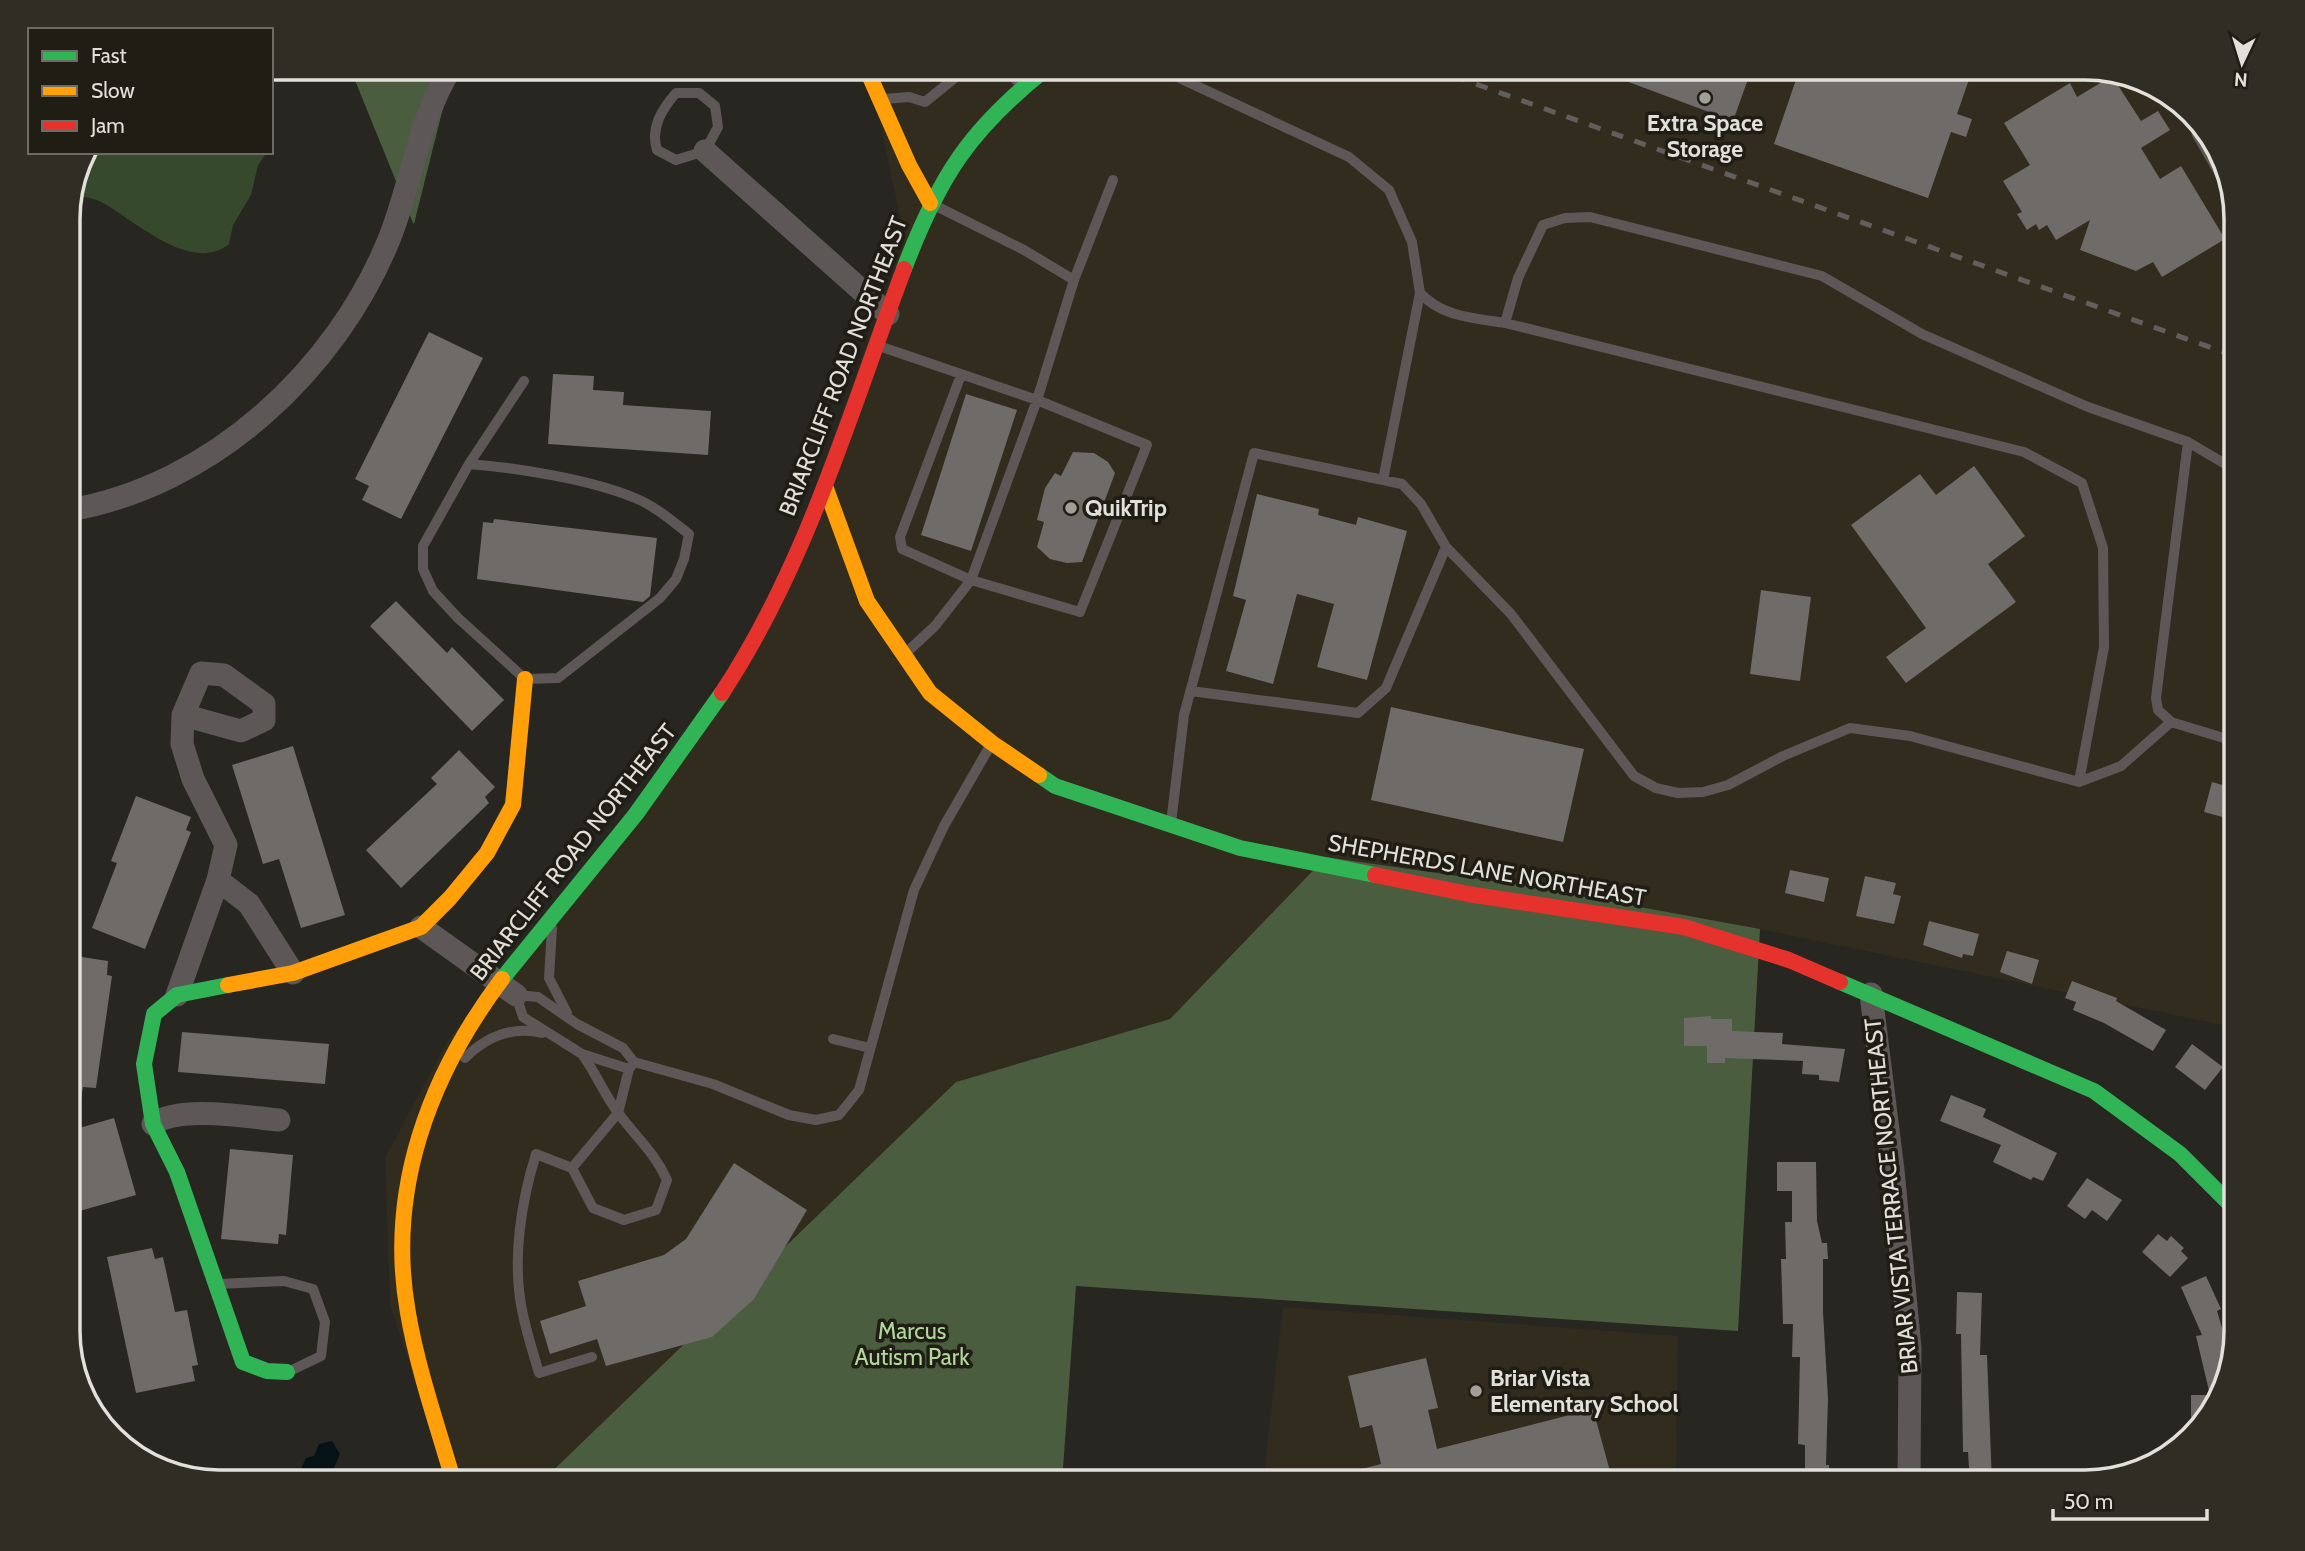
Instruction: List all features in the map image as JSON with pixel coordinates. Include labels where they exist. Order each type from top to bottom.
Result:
[{"type":"street","points":[[81,507],[137,494],[184,470],[254,422],[303,374],[347,320],[381,258],[402,204],[434,101],[444,81]]},
{"type":"street","points":[[871,81],[909,165],[930,203]]},
{"type":"street","name":"BRIARCLIFF ROAD NORTHEAST","points":[[450,1470],[412,1342],[402,1292],[400,1232],[409,1169],[419,1131],[441,1077],[463,1032],[507,989],[553,916],[666,776],[764,622],[825,486],[930,203],[970,139],[1032,81]]},
{"type":"street","points":[[705,151],[888,313]]},
{"type":"street","name":"SHEPHERDS LANE NORTHEAST","points":[[825,486],[867,601],[930,693],[992,743],[1055,786],[1240,848],[1468,894],[1684,927],[1789,960],[2094,1091],[2180,1154],[2225,1199]]},
{"type":"street","points":[[287,1372],[267,1371],[243,1362],[177,1172],[153,1124],[144,1063],[154,1014],[177,995],[293,973],[421,927],[450,898],[487,853],[513,805],[525,679]]},
{"type":"street","points":[[177,995],[218,880],[226,845],[193,779],[182,744],[183,715]]},
{"type":"street","points":[[218,880],[249,904],[293,973]]},
{"type":"street","points":[[421,927],[507,989]]},
{"type":"street","name":"BRIAR VISTA TERRACE NORTHEAST","points":[[1871,994],[1893,1170],[1910,1348],[1909,1470]]},
{"type":"street","points":[[153,1124],[163,1117],[211,1114],[279,1120]]},
{"type":"lane","points":[[1185,80],[1349,157],[1389,190],[1412,242],[1419,293],[1383,480]]},
{"type":"lane","points":[[879,99],[909,97],[925,102],[952,81]]},
{"type":"lane","points":[[1016,81],[1023,88]]},
{"type":"lane","points":[[676,93],[699,93],[715,106],[718,127],[705,151],[676,160],[657,150],[653,138],[662,110],[676,93]]},
{"type":"lane","points":[[904,655],[935,625],[971,580],[1037,400],[1074,280],[1112,180]]},
{"type":"lane","points":[[930,203],[1024,250],[1074,280]]},
{"type":"lane","points":[[1505,323],[1518,278],[1544,225],[1565,218],[1590,217],[1822,276],[1922,334],[2088,407],[2188,442],[2225,464]]},
{"type":"lane","points":[[1419,293],[1430,305],[1454,315],[1505,323],[2024,452],[2082,483],[2103,548],[2104,647],[2079,782]]},
{"type":"lane","points":[[876,345],[1037,400],[1147,445],[1080,612],[971,580],[902,549],[900,537],[961,376]]},
{"type":"lane","points":[[469,464],[521,469],[634,498],[658,510],[689,534],[684,559],[676,579],[660,598],[558,678],[525,679],[458,618],[433,591],[423,569],[423,546],[469,464],[524,381]]},
{"type":"lane","points":[[2188,442],[2156,698],[2158,710],[2171,722],[2225,738]]},
{"type":"lane","points":[[1171,827],[1184,715],[1254,453],[1402,484],[1421,504],[1446,547],[1511,614],[1634,776],[1656,788],[1678,793],[1703,792],[1728,785],[1783,756],[1850,728],[1910,736],[2079,782],[2122,766],[2171,722]]},
{"type":"lane","points":[[1191,691],[1358,713],[1386,688],[1446,547]]},
{"type":"lane","points":[[507,989],[523,1017],[582,1054],[713,1084],[789,1115],[816,1120],[839,1115],[859,1090],[914,890],[944,826],[992,743]]},
{"type":"lane","points":[[553,916],[549,978],[554,993],[572,1021]]},
{"type":"lane","points":[[507,989],[538,997],[572,1021],[623,1048],[631,1065],[618,1113],[572,1168]]},
{"type":"lane","points":[[441,1077],[477,1046],[492,1038],[515,1030],[552,1035]]},
{"type":"lane","points":[[833,1039],[870,1048]]},
{"type":"lane","points":[[582,1054],[600,1078],[618,1113],[658,1158],[667,1180],[656,1210],[624,1220],[593,1208],[572,1168],[536,1154],[525,1189],[519,1252],[521,1308],[539,1373],[592,1357]]},
{"type":"lane","points":[[218,1284],[284,1280],[313,1289],[325,1322],[321,1356],[287,1372]]},
{"type":"shaded area","points":[[2086,80],[2121,85],[2163,104],[2190,128],[2210,158],[2220,184],[2225,220],[2225,1026],[1760,929],[1520,885],[1326,857],[1170,1019],[956,1082],[553,1470],[451,1470],[423,1402],[390,1305],[385,1158],[448,1040],[758,645],[905,239],[871,81]]},
{"type":"shaded area","name":"Briar Vista Elementary School","points":[[1283,1307],[1678,1336],[1676,1470],[1264,1470]]},
{"type":"shaded area","points":[[332,1441],[340,1454],[333,1470],[301,1470],[306,1458],[314,1456],[319,1444]]},
{"type":"green space","points":[[355,81],[450,81],[413,223]]},
{"type":"green space","points":[[97,154],[266,154],[258,165],[251,195],[233,225],[229,244],[214,252],[198,253],[165,242],[93,199],[83,196]]},
{"type":"green space","name":"Marcus Autism Park","points":[[1326,857],[1520,885],[1760,929],[1738,1331],[1076,1286],[1063,1470],[553,1470],[956,1082],[1170,1019]]},
{"type":"building","points":[[1624,80],[1748,80],[1733,121]]},
{"type":"building","points":[[1796,80],[1969,80],[1957,114],[1972,119],[1966,137],[1951,132],[1928,198],[1774,144]]},
{"type":"building","points":[[2104,82],[2117,84],[2141,121],[2158,111],[2170,130],[2141,148],[2160,179],[2181,166],[2225,239],[2162,277],[2153,262],[2136,271],[2080,250],[2090,220],[2056,240],[2047,225],[2039,230],[2036,224],[2027,230],[2017,214],[2022,212],[2003,181],[2030,165],[2004,123],[2070,83],[2077,97]]},
{"type":"building","points":[[429,332],[483,358],[401,519],[362,500],[369,486],[355,479]]},
{"type":"building","points":[[553,374],[594,376],[593,390],[624,392],[623,405],[711,411],[708,455],[548,444]]},
{"type":"building","points":[[966,394],[1017,410],[971,551],[921,535]]},
{"type":"building","name":"QuikTrip","points":[[1073,452],[1094,453],[1108,462],[1115,473],[1082,562],[1067,563],[1050,559],[1037,547],[1044,522],[1037,520],[1045,488],[1055,473],[1061,476]]},
{"type":"building","points":[[1974,466],[2025,536],[1988,564],[2016,602],[1906,683],[1886,657],[1926,628],[1851,525],[1920,474],[1936,495]]},
{"type":"building","points":[[1257,494],[1319,509],[1318,515],[1356,525],[1358,517],[1407,531],[1367,680],[1317,667],[1334,604],[1297,594],[1273,684],[1226,671],[1246,600],[1233,596]]},
{"type":"building","points":[[494,519],[657,538],[650,596],[643,602],[477,579],[483,522],[493,523]]},
{"type":"building","points":[[1761,590],[1811,597],[1800,681],[1750,674]]},
{"type":"building","points":[[396,601],[447,653],[452,647],[504,700],[472,731],[370,626]]},
{"type":"building","points":[[1391,707],[1584,749],[1563,842],[1371,800]]},
{"type":"building","points":[[293,746],[345,915],[301,928],[279,859],[263,864],[232,765]]},
{"type":"building","points":[[459,750],[495,787],[485,797],[489,803],[401,888],[366,850],[437,784],[431,778]]},
{"type":"building","points":[[2212,782],[2225,786],[2225,818],[2204,812]]},
{"type":"building","points":[[136,796],[191,817],[186,830],[191,832],[145,949],[92,928],[117,863],[111,861]]},
{"type":"building","points":[[1790,870],[1829,878],[1824,902],[1785,893]]},
{"type":"building","points":[[1865,876],[1896,883],[1893,894],[1901,896],[1894,924],[1856,916]]},
{"type":"building","points":[[1929,921],[1979,934],[1973,956],[1963,954],[1962,958],[1923,945]]},
{"type":"building","points":[[2007,951],[2039,960],[2032,984],[2000,972]]},
{"type":"building","points":[[81,957],[108,961],[107,975],[112,976],[96,1088],[83,1087],[81,1099]]},
{"type":"building","points":[[2072,981],[2117,998],[2116,1001],[2166,1030],[2153,1051],[2104,1023],[2073,1010],[2076,1002],[2065,998]]},
{"type":"building","points":[[1711,1016],[1711,1019],[1732,1019],[1732,1031],[1783,1033],[1782,1044],[1845,1049],[1839,1082],[1819,1080],[1819,1075],[1802,1074],[1803,1061],[1725,1058],[1725,1063],[1707,1063],[1707,1046],[1684,1046],[1684,1018]]},
{"type":"building","points":[[182,1032],[329,1044],[325,1084],[178,1072]]},
{"type":"building","points":[[2192,1044],[2223,1067],[2205,1090],[2175,1067]]},
{"type":"building","points":[[1951,1095],[1986,1109],[1983,1117],[2057,1153],[2043,1181],[2033,1177],[2031,1180],[1993,1162],[2001,1145],[1940,1121]]},
{"type":"building","points":[[114,1118],[136,1195],[81,1211],[81,1128]]},
{"type":"building","points":[[230,1149],[293,1155],[286,1235],[279,1234],[278,1244],[221,1239]]},
{"type":"building","points":[[1777,1162],[1816,1162],[1817,1221],[1822,1243],[1827,1243],[1828,1259],[1823,1259],[1823,1312],[1828,1398],[1826,1465],[1829,1465],[1829,1470],[1805,1470],[1805,1445],[1798,1444],[1800,1357],[1792,1357],[1793,1324],[1783,1324],[1781,1259],[1786,1259],[1785,1222],[1792,1222],[1792,1191],[1777,1191]]},
{"type":"building","points":[[734,1163],[807,1210],[754,1299],[712,1337],[606,1366],[597,1339],[550,1354],[540,1321],[586,1306],[578,1281],[664,1255],[686,1239]]},
{"type":"building","points":[[2087,1178],[2122,1200],[2107,1221],[2092,1210],[2085,1219],[2067,1206]]},
{"type":"building","points":[[2158,1234],[2167,1241],[2171,1236],[2184,1248],[2181,1251],[2188,1258],[2170,1277],[2142,1252]]},
{"type":"building","points":[[152,1248],[155,1259],[163,1257],[175,1312],[187,1310],[198,1365],[192,1366],[195,1381],[136,1393],[107,1257]]},
{"type":"building","points":[[2206,1276],[2221,1309],[2217,1311],[2225,1336],[2223,1350],[2220,1367],[2210,1394],[2196,1336],[2202,1335],[2181,1287]]},
{"type":"building","points":[[1957,1292],[1982,1293],[1980,1355],[1987,1355],[1991,1470],[1969,1470],[1968,1452],[1963,1452],[1961,1334],[1956,1334]]},
{"type":"building","points":[[1426,1358],[1438,1408],[1428,1410],[1437,1449],[1593,1409],[1610,1470],[1357,1470],[1381,1464],[1372,1425],[1360,1428],[1348,1376]]},
{"type":"building","points":[[2191,1395],[2209,1395],[2191,1422]]},
{"type":"railway","points":[[1465,80],[2225,353]]},
{"type":"traffic: fast","points":[[904,269],[930,208],[959,157],[997,113],[1032,81]]},
{"type":"traffic: fast","points":[[502,979],[636,814],[722,693]]},
{"type":"traffic: fast","points":[[1039,775],[1055,786],[1240,848],[1375,875]]},
{"type":"traffic: fast","points":[[1840,982],[2094,1091],[2180,1154],[2225,1199]]},
{"type":"traffic: fast","points":[[228,985],[177,995],[154,1014],[144,1064],[153,1124],[177,1172],[243,1362],[267,1371],[287,1372]]},
{"type":"traffic: slow","points":[[872,81],[909,165],[930,203]]},
{"type":"traffic: slow","points":[[825,486],[867,601],[930,693],[992,743],[1039,775]]},
{"type":"traffic: slow","points":[[228,985],[293,973],[421,927],[450,898],[487,853],[513,805],[525,679]]},
{"type":"traffic: slow","points":[[450,1470],[412,1335],[403,1268],[403,1223],[409,1179],[419,1137],[434,1095],[453,1055],[502,979]]},
{"type":"traffic: jam","points":[[722,693],[752,644],[803,540],[904,269]]},
{"type":"traffic: jam","points":[[1375,875],[1468,894],[1684,927],[1789,960],[1840,982]]},
{"type":"place","name":"Extra Space Storage","points":[[1705,98]]},
{"type":"place","name":"QuikTrip","points":[[1071,508]]},
{"type":"place","name":"Briar Vista Elementary School","points":[[1476,1391]]}]
